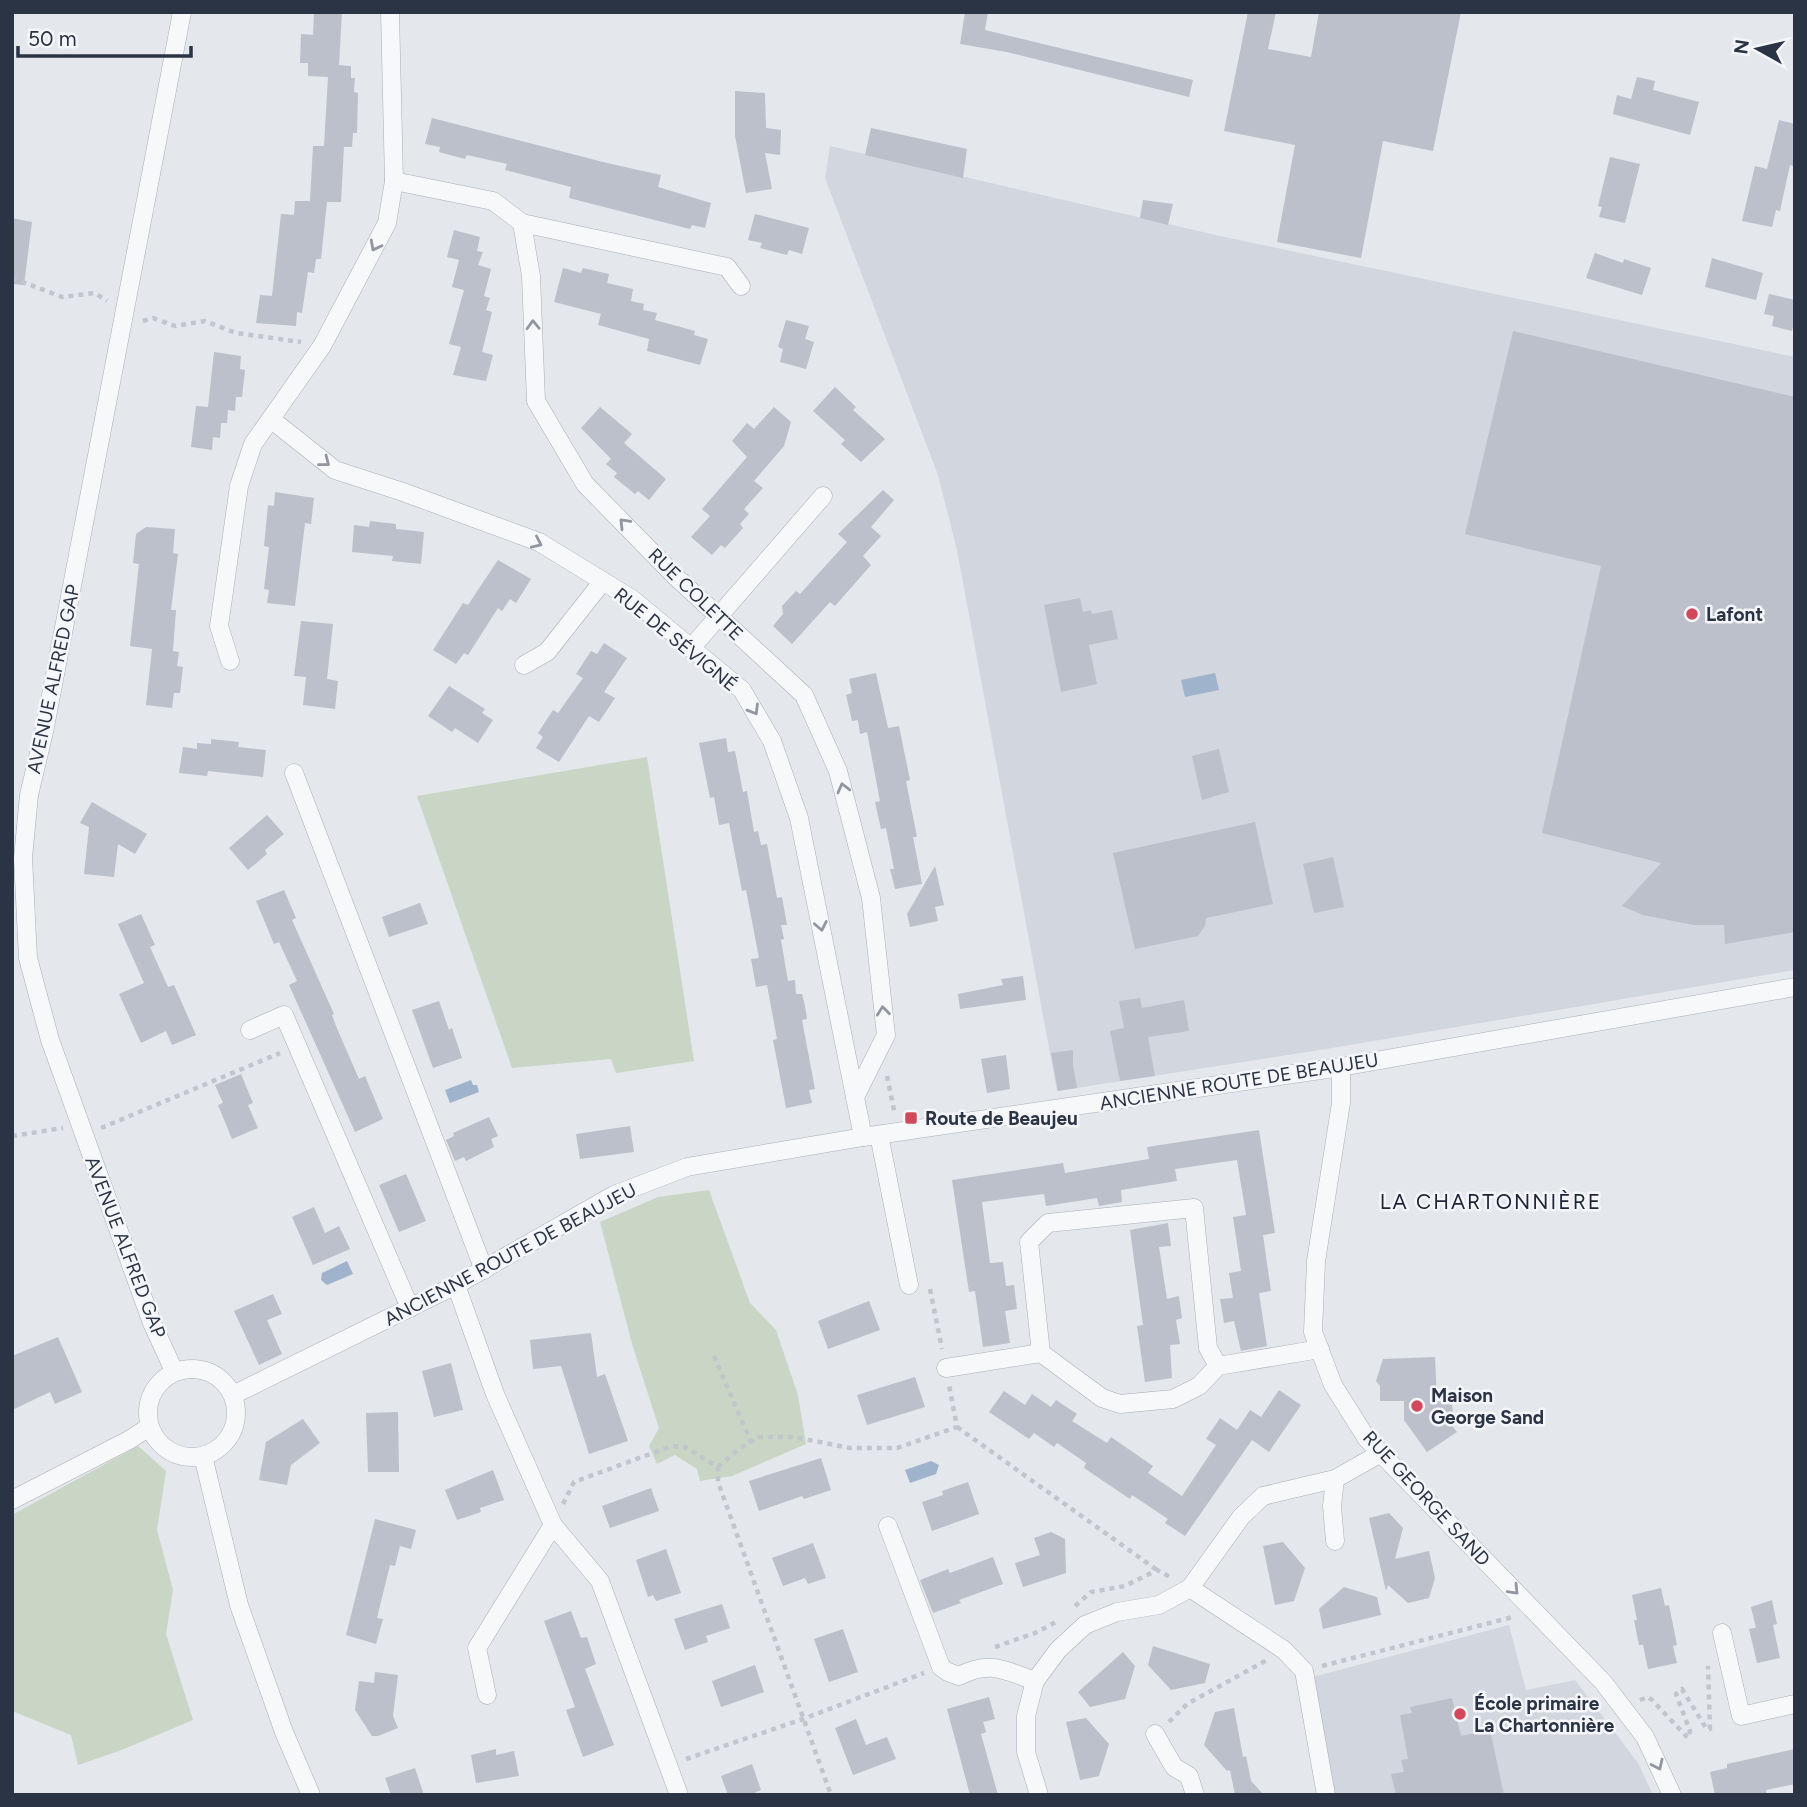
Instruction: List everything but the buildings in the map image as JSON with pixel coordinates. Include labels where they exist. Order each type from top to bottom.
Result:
[{"type":"street","name":"AVENUE ALFRED GAP","points":[[174,1371],[152,1322],[50,1040],[28,958],[23,858],[29,795],[44,732],[182,12]]},
{"type":"street","points":[[230,661],[219,626],[239,486],[253,443],[272,420],[322,346],[387,223],[394,181],[390,12]]},
{"type":"street","points":[[394,181],[493,201],[522,223],[727,267],[741,286]]},
{"type":"street","name":"RUE COLETTE","points":[[522,223],[531,276],[536,401],[585,484],[676,578],[804,695],[838,771],[871,898],[886,1035],[855,1097]]},
{"type":"street","name":"RUE DE SÉVIGNÉ","points":[[272,420],[335,470],[539,542],[632,599],[742,690],[772,741],[799,818],[855,1097],[871,1136],[909,1285]]},
{"type":"street","points":[[691,648],[823,496]]},
{"type":"street","points":[[524,665],[547,652],[603,581]]},
{"type":"street","points":[[294,773],[484,1270]]},
{"type":"street","name":"ANCIENNE ROUTE DE BEAUJEU","points":[[233,1395],[456,1286],[614,1195],[687,1167],[871,1136],[1340,1067],[1795,987]]},
{"type":"street","points":[[250,1030],[284,1015],[410,1308]]},
{"type":"street","name":"RUE GEORGE SAND","points":[[1340,1067],[1341,1103],[1316,1261],[1313,1332],[1333,1385],[1367,1439],[1603,1682],[1645,1737],[1672,1795]]},
{"type":"street","points":[[1041,1353],[1029,1242],[1048,1223],[1194,1209],[1208,1348],[1218,1366]]},
{"type":"street","points":[[456,1286],[495,1394],[553,1525],[600,1581],[679,1795]]},
{"type":"street","points":[[946,1368],[1041,1353],[1102,1398],[1120,1404],[1173,1399],[1199,1386],[1218,1366],[1320,1349]]},
{"type":"street","points":[[187,1368],[208,1371],[225,1383],[233,1395],[236,1420],[232,1433],[224,1443],[203,1456],[177,1455],[155,1439],[149,1427],[148,1401],[162,1379],[174,1371],[187,1368]]},
{"type":"street","points":[[12,1500],[149,1427]]},
{"type":"street","points":[[1039,1795],[1026,1752],[1026,1716],[1035,1681],[1058,1650],[1085,1625],[1117,1612],[1159,1605],[1190,1588],[1241,1517],[1263,1496],[1335,1479],[1381,1453]]},
{"type":"street","points":[[203,1456],[239,1605],[284,1732],[312,1795]]},
{"type":"street","points":[[1335,1479],[1332,1506],[1335,1541]]},
{"type":"street","points":[[487,1695],[477,1648],[553,1525]]},
{"type":"street","points":[[888,1526],[941,1667],[958,1676],[977,1667],[998,1668],[1035,1681]]},
{"type":"street","points":[[1190,1588],[1284,1650],[1304,1671],[1326,1795]]},
{"type":"street","points":[[1722,1633],[1741,1716],[1795,1704]]},
{"type":"street","points":[[1155,1734],[1174,1767],[1189,1776],[1195,1795]]},
{"type":"path","points":[[12,278],[62,297],[95,293],[139,323],[153,318],[175,326],[205,321],[236,333],[322,346]]},
{"type":"path","points":[[881,1044],[898,1132]]},
{"type":"path","points":[[12,1136],[82,1130],[297,1046]]},
{"type":"path","points":[[927,1276],[957,1427],[1157,1570]]},
{"type":"path","points":[[714,1356],[751,1442]]},
{"type":"path","points":[[831,1795],[718,1482],[718,1467],[758,1437],[794,1437],[850,1448],[897,1448],[957,1427]]},
{"type":"path","points":[[553,1525],[574,1482],[672,1446],[685,1447],[718,1467]]},
{"type":"path","points":[[1304,1671],[1534,1611]]},
{"type":"path","points":[[1155,1734],[1187,1704],[1284,1650]]},
{"type":"path","points":[[1640,1699],[1648,1697],[1652,1700],[1688,1738],[1690,1731],[1676,1696],[1677,1691],[1682,1689],[1706,1728],[1710,1729],[1707,1670],[1709,1661]]},
{"type":"shaded area","points":[[830,146],[1229,238],[1795,357],[1795,970],[1057,1091],[957,550],[938,475],[825,178]]},
{"type":"shaded area","name":"École primaire La Chartonnière","points":[[1509,1625],[1526,1690],[1575,1680],[1638,1763],[1653,1795],[1333,1795],[1309,1678]]},
{"type":"green space","points":[[647,757],[694,1061],[616,1073],[611,1059],[512,1068],[417,796]]},
{"type":"green space","points":[[709,1190],[750,1303],[776,1330],[798,1395],[806,1444],[732,1476],[700,1481],[697,1469],[675,1455],[657,1464],[649,1446],[659,1428],[633,1347],[600,1222],[658,1197]]},
{"type":"green space","points":[[138,1446],[166,1471],[157,1530],[173,1590],[166,1634],[193,1720],[78,1765],[71,1735],[12,1711],[12,1515]]},
{"type":"water","points":[[1215,673],[1219,690],[1185,697],[1181,680]]},
{"type":"water","points":[[471,1080],[473,1085],[477,1085],[479,1092],[450,1103],[445,1090]]},
{"type":"water","points":[[347,1261],[353,1274],[327,1285],[321,1280],[322,1273]]},
{"type":"water","points":[[931,1461],[939,1465],[936,1474],[910,1483],[905,1470]]},
{"type":"place","name":"Lafont","points":[[1692,614]]},
{"type":"place","name":"Route de Beaujeu","points":[[911,1118]]},
{"type":"place","name":"Maison George Sand","points":[[1417,1406]]},
{"type":"place","name":"École primaire La Chartonnière","points":[[1460,1714]]},
{"type":"district","name":"LA CHARTONNIÈRE","points":[[1491,1202]]}]
